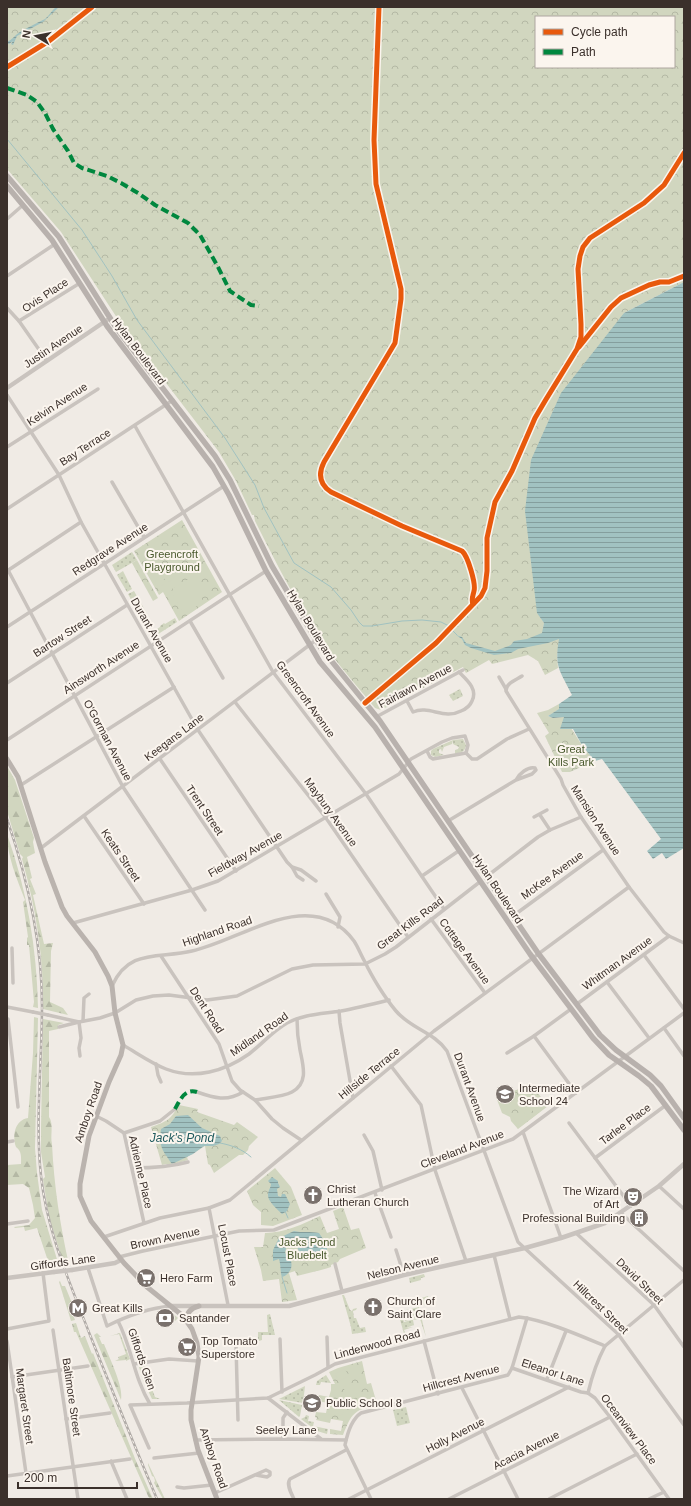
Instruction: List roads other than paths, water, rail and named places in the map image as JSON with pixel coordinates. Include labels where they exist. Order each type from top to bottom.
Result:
[{"type":"main road","name":"Hylan Boulevard","points":[[7,176],[59,237],[110,318],[223,467],[272,566],[316,640],[329,659],[376,717],[538,953],[605,1040],[641,1067],[654,1079],[684,1118]]},
{"type":"main road","name":"Hylan Boulevard","points":[[7,186],[55,244],[104,322],[209,461],[224,486],[266,571],[320,662],[371,722],[533,957],[597,1043],[618,1062],[646,1082],[666,1105],[684,1130]]},
{"type":"main road","points":[[7,759],[14,769],[21,785],[50,877],[62,908],[95,952],[102,963],[112,986],[115,1012],[123,1045]]},
{"type":"main road","name":"Amboy Road","points":[[123,1045],[121,1055],[96,1116],[87,1144],[79,1192],[86,1213],[120,1258],[147,1287],[171,1306],[192,1329],[197,1343],[198,1361],[191,1420],[199,1453],[217,1499]]},
{"type":"main road","points":[[187,1322],[188,1312],[192,1308],[199,1306]]},
{"type":"street","points":[[7,219],[23,205]]},
{"type":"street","points":[[7,276],[55,244]]},
{"type":"street","name":"Ovis Place","points":[[19,321],[80,283]]},
{"type":"street","points":[[7,308],[19,321],[47,361]]},
{"type":"street","name":"Justin Avenue","points":[[7,388],[110,318]]},
{"type":"street","name":"Kelvin Avenue","points":[[7,448],[98,389]]},
{"type":"street","name":"Durant Avenue","points":[[7,395],[59,475],[81,522],[198,730],[297,876],[303,880]]},
{"type":"street","name":"Bay Terrace","points":[[7,509],[173,400]]},
{"type":"street","name":"Greencroft Avenue","points":[[135,426],[273,672],[366,794],[444,909]]},
{"type":"street","points":[[112,482],[144,538]]},
{"type":"street","name":"Redgrave Avenue","points":[[7,627],[224,486]]},
{"type":"street","points":[[7,571],[81,522]]},
{"type":"street","name":"O'Gorman Avenue","points":[[7,571],[123,787],[205,910]]},
{"type":"street","name":"Ainsworth Avenue","points":[[7,740],[266,571]]},
{"type":"street","name":"Bartow Street","points":[[7,683],[128,605]]},
{"type":"street","points":[[190,621],[223,678]]},
{"type":"street","name":"Keegans Lane","points":[[41,848],[316,640]]},
{"type":"street","name":"Fairlawn Avenue","points":[[376,717],[461,671],[470,683],[473,690],[472,702],[466,708],[452,715],[424,710],[413,712],[407,701]]},
{"type":"street","points":[[506,689],[509,684],[522,676]]},
{"type":"street","name":"Mansion Avenue","points":[[499,677],[529,729],[561,779],[562,785],[581,817],[603,850],[629,887],[669,936],[684,943]]},
{"type":"street","points":[[21,785],[174,687]]},
{"type":"street","name":"Maybury Avenue","points":[[235,702],[326,818],[408,937]]},
{"type":"street","points":[[466,753],[472,759],[477,759],[502,742],[529,729]]},
{"type":"street","points":[[408,763],[411,759],[447,740],[465,736],[468,745],[466,753]]},
{"type":"street","points":[[427,751],[433,759],[466,753]]},
{"type":"street","name":"Trent Street","points":[[160,759],[236,871]]},
{"type":"street","name":"Fieldway Avenue","points":[[73,923],[144,904],[218,881],[399,774],[404,770],[408,763]]},
{"type":"street","points":[[448,821],[516,780],[534,773],[536,770],[535,768],[529,768],[518,776],[516,780]]},
{"type":"street","points":[[534,818],[547,810]]},
{"type":"street","points":[[540,815],[550,830]]},
{"type":"street","name":"Keats Street","points":[[84,816],[144,904]]},
{"type":"street","points":[[486,877],[538,837],[550,830],[581,817]]},
{"type":"street","points":[[422,876],[460,850]]},
{"type":"street","name":"McKee Avenue","points":[[513,916],[603,850]]},
{"type":"street","name":"Durant Avenue","points":[[292,867],[301,870],[316,881]]},
{"type":"street","name":"Great Kills Road","points":[[59,1026],[100,1018],[115,1012],[136,1000],[153,996],[169,995],[188,998],[216,999],[237,996],[292,969],[305,966],[365,964],[385,954],[481,881]]},
{"type":"street","name":"Hillside Terrace","points":[[104,1237],[160,1218],[209,1208],[230,1200],[430,1035],[538,953],[629,887]]},
{"type":"street","points":[[326,894],[340,917],[338,927]]},
{"type":"street","name":"Highland Road","points":[[112,986],[118,974],[132,962],[145,957],[195,951],[272,921],[293,916],[319,917],[338,927],[354,941],[365,964],[389,1000]]},
{"type":"street","name":"Cottage Avenue","points":[[431,919],[485,993]]},
{"type":"street","name":"Whitman Avenue","points":[[576,1004],[669,936]]},
{"type":"street","points":[[12,948],[13,983]]},
{"type":"street","points":[[644,955],[684,1009]]},
{"type":"street","name":"Dent Road","points":[[161,956],[219,1044],[232,1081],[243,1092],[255,1100],[282,1128],[301,1140]]},
{"type":"street","points":[[7,961],[12,960]]},
{"type":"street","points":[[607,982],[649,1038]]},
{"type":"street","points":[[80,1056],[79,1048],[84,998],[89,994]]},
{"type":"street","name":"Durant Avenue","points":[[389,1000],[406,1022],[439,1041],[449,1054],[516,1238],[525,1248]]},
{"type":"street","name":"Midland Road","points":[[123,1045],[171,1071],[189,1074],[211,1072],[238,1061],[287,1023],[307,1015],[339,1011],[389,1000]]},
{"type":"street","points":[[7,1007],[81,1022]]},
{"type":"street","points":[[507,1053],[534,1036],[571,1009]]},
{"type":"street","points":[[339,1011],[353,1098]]},
{"type":"street","name":"Cleveland Avenue","points":[[215,1236],[241,1231],[274,1230],[512,1140],[684,1013]]},
{"type":"street","points":[[8,1019],[9,1050],[18,1107]]},
{"type":"street","points":[[255,1100],[288,1094],[302,1083],[304,1070],[298,1037],[297,1019]]},
{"type":"street","points":[[664,1028],[684,1056]]},
{"type":"street","points":[[534,1036],[576,1093]]},
{"type":"street","points":[[156,1064],[161,1082]]},
{"type":"street","points":[[391,1066],[421,1105],[435,1170],[466,1261]]},
{"type":"street","points":[[197,1092],[220,1099],[232,1097],[243,1092]]},
{"type":"street","name":"Tarlee Place","points":[[595,1158],[666,1105]]},
{"type":"street","points":[[124,1133],[160,1121],[174,1109]]},
{"type":"street","name":"Adrienne Place","points":[[96,1116],[124,1133],[133,1168],[144,1224]]},
{"type":"street","points":[[570,1123],[631,1206]]},
{"type":"street","points":[[523,1132],[561,1238]]},
{"type":"street","points":[[364,1135],[373,1151],[382,1190]]},
{"type":"street","points":[[7,1142],[14,1141]]},
{"type":"street","points":[[133,1168],[160,1168],[188,1162]]},
{"type":"street","name":"Nelson Avenue","points":[[88,1268],[107,1326],[118,1320],[156,1308],[171,1306],[289,1306],[404,1275],[525,1248],[605,1223],[659,1186],[684,1164]]},
{"type":"street","points":[[659,1186],[684,1209]]},
{"type":"street","points":[[375,1192],[392,1237]]},
{"type":"street","name":"Locust Place","points":[[209,1208],[228,1306]]},
{"type":"street","points":[[621,1213],[684,1271]]},
{"type":"street","points":[[7,1224],[28,1221]]},
{"type":"street","name":"David Street","points":[[576,1233],[654,1305],[684,1347]]},
{"type":"street","name":"Brown Avenue","points":[[120,1258],[143,1250],[215,1236]]},
{"type":"street","name":"Hillcrest Street","points":[[525,1248],[618,1334],[684,1425]]},
{"type":"street","points":[[396,1250],[404,1275]]},
{"type":"street","points":[[494,1255],[510,1319]]},
{"type":"street","name":"Giffords Lane","points":[[7,1278],[88,1268],[115,1263],[120,1258]]},
{"type":"street","points":[[335,1264],[342,1291]]},
{"type":"street","points":[[7,1329],[49,1321],[43,1273]]},
{"type":"street","points":[[605,1346],[684,1280]]},
{"type":"street","name":"Lindenwood Road","points":[[150,1448],[130,1405],[268,1398],[315,1376],[335,1364],[510,1319],[527,1318],[605,1346]]},
{"type":"street","name":"Hillcrest Avenue","points":[[346,1440],[358,1415],[361,1413],[508,1375],[512,1368],[527,1318]]},
{"type":"street","name":"Giffords Glen","points":[[118,1320],[125,1335],[139,1384],[150,1404]]},
{"type":"street","name":"Baltimore Street","points":[[53,1330],[78,1499]]},
{"type":"street","points":[[547,1379],[566,1331]]},
{"type":"street","points":[[327,1336],[328,1367]]},
{"type":"street","points":[[280,1339],[282,1392]]},
{"type":"street","name":"Margaret Street","points":[[7,1341],[26,1473]]},
{"type":"street","points":[[424,1341],[438,1394]]},
{"type":"street","points":[[236,1345],[238,1420]]},
{"type":"street","name":"Oceanview Place","points":[[605,1346],[593,1372],[588,1393],[595,1398],[610,1417],[669,1499]]},
{"type":"street","points":[[134,1364],[169,1359],[198,1361]]},
{"type":"street","points":[[12,1377],[88,1366]]},
{"type":"street","name":"Eleanor Lane","points":[[512,1368],[588,1393]]},
{"type":"street","name":"Holly Avenue","points":[[349,1499],[569,1387]]},
{"type":"street","points":[[462,1388],[518,1499]]},
{"type":"street","points":[[268,1398],[321,1439]]},
{"type":"street","points":[[284,1439],[283,1418],[287,1412]]},
{"type":"street","points":[[66,1419],[110,1413]]},
{"type":"street","name":"Acacia Avenue","points":[[449,1499],[610,1417]]},
{"type":"street","name":"Seeley Lane","points":[[195,1440],[346,1440]]},
{"type":"street","points":[[346,1440],[346,1450],[371,1499]]},
{"type":"street","points":[[294,1499],[288,1481],[290,1479],[346,1450]]},
{"type":"street","points":[[154,1458],[199,1453]]},
{"type":"street","points":[[549,1499],[637,1454]]},
{"type":"street","points":[[7,1476],[130,1459]]},
{"type":"street","points":[[111,1461],[127,1499]]},
{"type":"street","points":[[215,1493],[256,1475]]},
{"type":"street","points":[[178,1487],[184,1488],[212,1485]]},
{"type":"street","points":[[649,1499],[664,1492]]},
{"type":"water","points":[[56,7],[59,7],[43,22],[17,36],[13,45],[11,44],[13,41],[9,44],[7,43],[20,32],[45,19]]},
{"type":"water","points":[[684,282],[684,848],[666,859],[662,853],[653,859],[647,851],[661,839],[602,759],[595,761],[583,747],[573,729],[560,729],[564,717],[553,718],[548,716],[559,709],[559,704],[572,695],[559,668],[557,656],[559,639],[548,643],[518,649],[511,653],[494,655],[465,645],[462,639],[456,635],[462,637],[466,643],[495,651],[511,645],[514,641],[527,639],[542,633],[544,623],[537,613],[525,511],[531,460],[561,393],[624,313]]},
{"type":"water","name":"Jack's Pond","points":[[188,1115],[202,1128],[220,1136],[222,1141],[213,1146],[204,1146],[193,1154],[172,1164],[165,1154],[161,1144],[161,1129],[170,1124],[176,1116]]},
{"type":"water","points":[[272,1177],[278,1181],[280,1187],[277,1189],[278,1196],[281,1197],[282,1194],[285,1194],[290,1204],[287,1211],[282,1214],[273,1205],[268,1197],[271,1184],[268,1181]]},
{"type":"water","points":[[294,1231],[319,1233],[327,1245],[327,1255],[324,1258],[314,1258],[312,1260],[303,1259],[296,1245],[287,1245],[285,1252],[291,1261],[291,1269],[282,1277],[279,1259],[273,1261],[273,1250],[279,1238]]},
{"type":"waterway","points":[[7,139],[82,230],[112,276],[137,320],[225,438],[255,485],[264,508],[294,563],[331,587],[363,626],[422,620],[441,622],[449,626]]},
{"type":"waterway","points":[[453,631],[457,635]]},
{"type":"waterway","points":[[220,1143],[236,1148],[251,1157]]},
{"type":"waterway","points":[[285,1211],[288,1218]]},
{"type":"waterway","points":[[282,1277],[287,1293]]},
{"type":"railway","points":[[7,819],[15,842],[27,888],[39,958],[42,1006],[39,1155],[48,1217],[60,1257],[75,1296],[157,1499]]},
{"type":"place","name":"Intermediate School 24","points":[[505,1094]]},
{"type":"place","name":"Christ Lutheran Church","points":[[313,1195]]},
{"type":"place","name":"The Wizard of Art","points":[[633,1197]]},
{"type":"place","name":"Professional Building","points":[[639,1218]]},
{"type":"place","name":"Hero Farm","points":[[146,1278]]},
{"type":"place","name":"Church of Saint Clare","points":[[373,1307]]},
{"type":"place","name":"Great Kills","points":[[78,1308]]},
{"type":"place","name":"Santander","points":[[165,1318]]},
{"type":"place","name":"Top Tomato Superstore","points":[[187,1347]]},
{"type":"place","name":"Public School 8","points":[[312,1403]]},
{"type":"park label","name":"Greencroft Playground","points":[[172,560]]},
{"type":"park label","name":"Great Kills Park","points":[[571,755]]},
{"type":"park label","name":"Jacks Pond Bluebelt","points":[[307,1248]]}]
